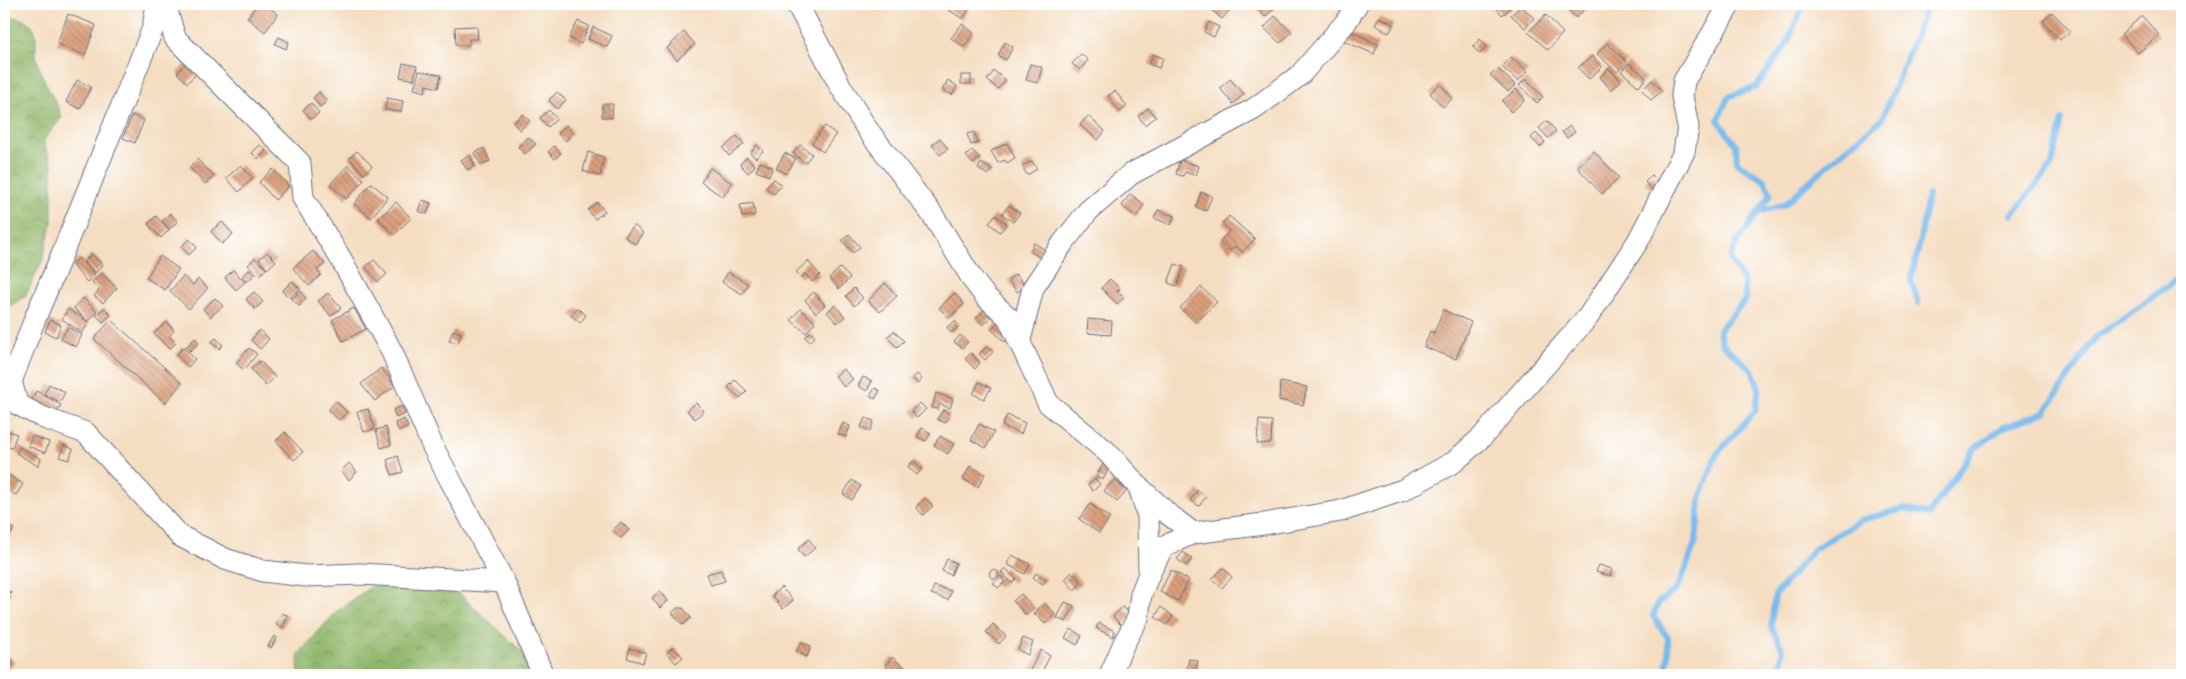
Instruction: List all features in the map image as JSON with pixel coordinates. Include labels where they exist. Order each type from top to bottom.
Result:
[{"type":"street","points":[[4,404],[8,379],[60,259],[153,28],[157,4]]},
{"type":"street","points":[[165,4],[175,38],[300,163],[304,198],[341,259],[392,352],[433,447],[504,582],[543,675]]},
{"type":"street","points":[[797,4],[841,87],[868,129],[932,214],[986,297],[1008,317],[1048,403],[1107,452],[1139,487],[1168,514],[1193,533]]},
{"type":"street","points":[[1020,340],[1033,288],[1063,242],[1088,211],[1131,174],[1254,109],[1300,75],[1346,22],[1357,4]]},
{"type":"street","points":[[1110,675],[1124,643],[1138,618],[1141,594],[1163,547],[1193,533],[1341,512],[1403,490],[1454,462],[1482,437],[1588,317],[1638,242],[1684,152],[1688,127],[1682,96],[1684,82],[1730,4]]},
{"type":"street","points":[[8,379],[16,404],[44,418],[86,433],[180,536],[225,560],[263,571],[306,576],[360,574],[504,582]]},
{"type":"street","points":[[1139,487],[1148,516],[1149,574]]},
{"type":"green space","points":[[7,16],[30,23],[34,29],[39,68],[62,117],[43,141],[52,165],[52,222],[42,261],[25,297],[11,305],[4,306],[4,17]]},
{"type":"green space","points":[[385,577],[444,580],[528,657],[531,675],[299,675],[298,655],[336,612]]},
{"type":"building","points":[[258,4],[265,4],[278,14],[265,32],[247,18]]},
{"type":"building","points":[[950,4],[961,4],[969,9],[963,19],[947,9]]},
{"type":"building","points":[[1205,4],[1235,4],[1222,19]]},
{"type":"building","points":[[1252,4],[1269,4],[1274,9],[1265,17]]},
{"type":"building","points":[[1493,4],[1509,4],[1512,7],[1502,15]]},
{"type":"building","points":[[1570,4],[1580,4],[1585,9],[1576,18],[1566,7]]},
{"type":"building","points":[[1521,6],[1534,18],[1525,28],[1511,15]]},
{"type":"building","points":[[2052,12],[2070,31],[2060,40],[2043,21]]},
{"type":"building","points":[[68,14],[96,25],[85,55],[57,44]]},
{"type":"building","points":[[1546,15],[1563,33],[1548,50],[1528,32]]},
{"type":"building","points":[[1275,16],[1292,32],[1280,43],[1264,28]]},
{"type":"building","points":[[2142,16],[2159,35],[2138,53],[2121,34]]},
{"type":"building","points":[[1379,17],[1394,24],[1389,33],[1375,25]]},
{"type":"building","points":[[578,21],[589,26],[581,44],[569,38]]},
{"type":"building","points":[[1209,22],[1219,27],[1214,37],[1204,32]]},
{"type":"building","points":[[962,24],[974,33],[964,47],[951,38]]},
{"type":"building","points":[[477,26],[478,39],[469,39],[469,45],[456,45],[455,27]]},
{"type":"building","points":[[593,27],[612,36],[607,47],[588,39]]},
{"type":"building","points":[[1348,30],[1378,44],[1374,54],[1344,41]]},
{"type":"building","points":[[684,32],[695,44],[677,60],[667,48]]},
{"type":"building","points":[[279,37],[289,42],[286,49],[275,44]]},
{"type":"building","points":[[1480,39],[1487,46],[1480,54],[1473,47]]},
{"type":"building","points":[[1005,42],[1013,47],[1006,60],[998,55]]},
{"type":"building","points":[[1607,43],[1627,62],[1617,72],[1597,54]]},
{"type":"building","points":[[1081,54],[1088,60],[1080,70],[1072,64]]},
{"type":"building","points":[[1153,54],[1163,58],[1159,68],[1149,64]]},
{"type":"building","points":[[1592,56],[1602,67],[1589,79],[1578,68]]},
{"type":"building","points":[[1511,57],[1528,71],[1518,81],[1502,67]]},
{"type":"building","points":[[403,63],[417,66],[414,80],[400,77]]},
{"type":"building","points":[[1629,63],[1646,78],[1639,87],[1621,71]]},
{"type":"building","points":[[185,64],[196,74],[187,83],[177,73]]},
{"type":"building","points":[[1030,64],[1042,67],[1038,83],[1026,80]]},
{"type":"building","points":[[1497,68],[1515,85],[1508,92],[1490,75]]},
{"type":"building","points":[[1609,68],[1621,81],[1611,90],[1600,77]]},
{"type":"building","points":[[419,71],[441,75],[438,88],[426,85],[425,92],[414,89]]},
{"type":"building","points":[[994,71],[1006,80],[998,89],[987,80]]},
{"type":"building","points":[[961,75],[971,75],[971,84],[961,84]]},
{"type":"building","points":[[1230,79],[1244,94],[1233,104],[1220,88]]},
{"type":"building","points":[[1526,79],[1543,97],[1537,103],[1519,85]]},
{"type":"building","points":[[77,80],[91,87],[80,109],[66,102]]},
{"type":"building","points":[[948,80],[957,86],[952,95],[942,90]]},
{"type":"building","points":[[1652,80],[1662,91],[1651,100],[1642,90]]},
{"type":"building","points":[[1440,84],[1453,98],[1443,107],[1430,93]]},
{"type":"building","points":[[1516,89],[1525,100],[1511,112],[1502,101]]},
{"type":"building","points":[[1115,91],[1127,106],[1120,112],[1108,96]]},
{"type":"building","points":[[319,92],[327,101],[320,107],[313,98]]},
{"type":"building","points":[[557,92],[566,100],[557,109],[549,100]]},
{"type":"building","points":[[387,98],[403,101],[401,112],[385,110]]},
{"type":"building","points":[[311,103],[319,113],[311,119],[303,110]]},
{"type":"building","points":[[602,104],[613,104],[612,118],[602,117]]},
{"type":"building","points":[[1148,108],[1156,117],[1145,125],[1138,116]]},
{"type":"building","points":[[549,110],[557,119],[548,127],[540,118]]},
{"type":"building","points":[[523,114],[530,121],[520,130],[513,123]]},
{"type":"building","points":[[132,115],[144,120],[135,143],[123,138]]},
{"type":"building","points":[[1088,116],[1105,131],[1098,140],[1080,125]]},
{"type":"building","points":[[1547,121],[1556,131],[1548,138],[1539,128]]},
{"type":"building","points":[[566,125],[573,132],[566,141],[558,134]]},
{"type":"building","points":[[825,126],[836,134],[823,152],[812,143]]},
{"type":"building","points":[[1570,126],[1575,132],[1567,138],[1562,132]]},
{"type":"building","points":[[974,132],[978,143],[971,145],[967,134]]},
{"type":"building","points":[[1536,133],[1545,142],[1540,147],[1531,138]]},
{"type":"building","points":[[737,136],[744,144],[729,156],[723,148]]},
{"type":"building","points":[[528,137],[536,144],[525,154],[518,147]]},
{"type":"building","points":[[940,138],[948,149],[940,155],[932,145]]},
{"type":"building","points":[[1007,143],[1015,158],[1007,163],[1005,160],[998,163],[991,151]]},
{"type":"building","points":[[260,145],[266,151],[258,159],[252,153]]},
{"type":"building","points":[[757,145],[763,151],[756,158],[750,153]]},
{"type":"building","points":[[800,145],[812,154],[805,163],[793,153]]},
{"type":"building","points":[[554,146],[561,153],[555,159],[548,152]]},
{"type":"building","points":[[484,148],[490,161],[481,165],[474,153]]},
{"type":"building","points":[[972,150],[980,158],[973,164],[966,156]]},
{"type":"building","points":[[357,151],[372,166],[364,174],[349,158]]},
{"type":"building","points":[[1594,151],[1619,178],[1602,194],[1577,167]]},
{"type":"building","points":[[588,152],[604,157],[600,176],[583,171]]},
{"type":"building","points":[[785,153],[796,159],[786,174],[776,168]]},
{"type":"building","points":[[470,155],[475,166],[467,170],[461,160]]},
{"type":"building","points":[[747,157],[755,166],[748,173],[740,164]]},
{"type":"building","points":[[197,159],[214,176],[205,184],[189,167]]},
{"type":"building","points":[[1180,160],[1199,166],[1196,176],[1185,172],[1183,176],[1176,174]]},
{"type":"building","points":[[1032,161],[1037,169],[1027,175],[1022,166]]},
{"type":"building","points":[[760,162],[773,167],[769,176],[756,171]]},
{"type":"building","points":[[981,163],[992,169],[988,175],[978,169]]},
{"type":"building","points":[[241,165],[253,178],[239,192],[226,178]]},
{"type":"building","points":[[348,165],[364,180],[346,199],[330,184]]},
{"type":"building","points":[[710,168],[732,183],[723,197],[701,182]]},
{"type":"building","points":[[273,169],[289,186],[275,200],[259,182]]},
{"type":"building","points":[[1652,175],[1661,184],[1653,191],[1645,182]]},
{"type":"building","points":[[774,179],[782,185],[774,194],[766,188]]},
{"type":"building","points":[[371,183],[388,197],[371,218],[354,204]]},
{"type":"building","points":[[1201,192],[1212,196],[1206,211],[1196,207]]},
{"type":"building","points":[[1130,194],[1144,204],[1136,217],[1122,206]]},
{"type":"building","points":[[422,200],[431,203],[427,214],[418,211]]},
{"type":"building","points":[[396,202],[411,218],[394,235],[378,219]]},
{"type":"building","points":[[597,202],[605,211],[595,219],[588,210]]},
{"type":"building","points":[[753,203],[755,215],[742,217],[740,205]]},
{"type":"building","points":[[1009,205],[1020,213],[1013,222],[1002,214]]},
{"type":"building","points":[[1158,210],[1174,216],[1171,225],[1154,218]]},
{"type":"building","points":[[170,213],[178,221],[170,229],[162,221]]},
{"type":"building","points":[[995,215],[1007,224],[1000,232],[989,223]]},
{"type":"building","points":[[156,216],[169,230],[161,238],[148,224]]},
{"type":"building","points":[[1229,216],[1255,239],[1242,252],[1235,246],[1230,251],[1219,242],[1230,230],[1222,224]]},
{"type":"building","points":[[222,222],[233,234],[222,244],[211,231]]},
{"type":"building","points":[[634,225],[643,233],[635,244],[625,237]]},
{"type":"building","points":[[849,234],[860,247],[853,253],[842,240]]},
{"type":"building","points":[[189,239],[197,247],[189,255],[181,247]]},
{"type":"building","points":[[1034,243],[1052,254],[1047,262],[1030,251]]},
{"type":"building","points":[[313,251],[325,264],[317,270],[321,275],[309,286],[293,268]]},
{"type":"building","points":[[267,252],[276,261],[267,269],[259,259]]},
{"type":"building","points":[[92,254],[103,265],[95,273],[84,262]]},
{"type":"building","points":[[160,256],[179,269],[165,290],[146,278]]},
{"type":"building","points":[[79,258],[95,275],[87,282],[72,265]]},
{"type":"building","points":[[255,258],[266,269],[259,276],[248,265]]},
{"type":"building","points":[[374,260],[387,274],[378,282],[365,267]]},
{"type":"building","points":[[808,261],[820,275],[812,282],[805,274],[801,278],[796,272]]},
{"type":"building","points":[[1175,264],[1184,267],[1177,286],[1168,283]]},
{"type":"building","points":[[840,268],[850,278],[839,289],[829,278]]},
{"type":"building","points":[[233,270],[245,282],[236,290],[225,278]]},
{"type":"building","points":[[249,270],[254,275],[247,282],[242,277]]},
{"type":"building","points":[[728,272],[748,284],[742,294],[722,282]]},
{"type":"building","points":[[101,273],[117,288],[103,303],[94,296],[100,289],[92,282]]},
{"type":"building","points":[[1016,274],[1025,286],[1017,292],[1008,280]]},
{"type":"building","points":[[183,276],[193,285],[198,279],[208,288],[189,309],[170,291]]},
{"type":"building","points":[[1110,279],[1120,289],[1117,291],[1124,298],[1117,304],[1101,288]]},
{"type":"building","points":[[292,281],[300,289],[290,298],[282,291]]},
{"type":"building","points":[[885,283],[897,296],[880,312],[868,301]]},
{"type":"building","points":[[1201,287],[1217,302],[1196,323],[1180,308]]},
{"type":"building","points":[[854,288],[863,298],[854,306],[846,296]]},
{"type":"building","points":[[300,291],[306,298],[299,306],[292,299]]},
{"type":"building","points":[[254,292],[263,302],[255,309],[246,299]]},
{"type":"building","points":[[814,292],[825,305],[816,313],[805,300]]},
{"type":"building","points":[[328,293],[341,308],[331,316],[318,301]]},
{"type":"building","points":[[955,293],[964,304],[949,318],[939,308]]},
{"type":"building","points":[[83,298],[97,312],[88,322],[74,308]]},
{"type":"building","points":[[215,298],[223,306],[210,317],[203,309]]},
{"type":"building","points":[[835,305],[845,317],[837,323],[827,312]]},
{"type":"building","points":[[104,308],[111,315],[103,322],[96,315]]},
{"type":"building","points":[[354,308],[366,329],[343,341],[332,320]]},
{"type":"building","points":[[577,308],[586,315],[580,323],[571,315]]},
{"type":"building","points":[[68,309],[89,323],[82,333],[62,319]]},
{"type":"building","points":[[800,309],[815,322],[806,333],[791,320]]},
{"type":"building","points":[[984,310],[991,318],[983,325],[976,318]]},
{"type":"building","points":[[1443,310],[1471,322],[1456,359],[1424,347],[1430,331],[1434,333]]},
{"type":"building","points":[[1088,319],[1112,321],[1111,335],[1087,333]]},
{"type":"building","points":[[50,320],[61,325],[56,337],[45,332]]},
{"type":"building","points":[[111,320],[182,383],[165,403],[94,339]]},
{"type":"building","points":[[955,321],[959,326],[951,333],[947,327]]},
{"type":"building","points":[[999,321],[1013,334],[1005,342],[991,329]]},
{"type":"building","points":[[167,322],[174,331],[169,336],[176,343],[169,349],[154,333]]},
{"type":"building","points":[[68,327],[82,335],[76,347],[61,339]]},
{"type":"building","points":[[260,330],[269,339],[260,349],[251,340]]},
{"type":"building","points":[[453,330],[461,333],[458,343],[449,341]]},
{"type":"building","points":[[894,331],[904,341],[897,347],[887,337]]},
{"type":"building","points":[[810,332],[815,337],[810,342],[805,337]]},
{"type":"building","points":[[960,335],[968,342],[962,348],[954,342]]},
{"type":"building","points":[[195,338],[199,343],[190,351],[186,347]]},
{"type":"building","points":[[216,338],[223,345],[219,349],[211,342]]},
{"type":"building","points":[[987,346],[993,352],[985,360],[979,354]]},
{"type":"building","points":[[183,347],[195,359],[188,367],[176,355]]},
{"type":"building","points":[[249,348],[257,354],[244,370],[236,363]]},
{"type":"building","points":[[971,353],[980,363],[975,369],[965,359]]},
{"type":"building","points":[[260,361],[275,377],[266,386],[251,369]]},
{"type":"building","points":[[381,368],[395,386],[375,401],[361,384]]},
{"type":"building","points":[[843,369],[853,379],[844,387],[835,376]]},
{"type":"building","points":[[917,374],[922,379],[918,384],[912,378]]},
{"type":"building","points":[[863,377],[872,381],[867,391],[858,386]]},
{"type":"building","points":[[735,380],[747,391],[740,398],[728,387]]},
{"type":"building","points":[[979,382],[991,388],[984,399],[973,394]]},
{"type":"building","points":[[1280,382],[1307,387],[1303,405],[1279,400]]},
{"type":"building","points":[[49,384],[65,392],[60,402],[44,394]]},
{"type":"building","points":[[875,388],[880,391],[875,399],[870,396]]},
{"type":"building","points":[[36,391],[61,405],[55,415],[31,402]]},
{"type":"building","points":[[936,393],[953,399],[950,408],[940,404],[938,409],[932,408]]},
{"type":"building","points":[[336,401],[347,412],[339,420],[328,410]]},
{"type":"building","points":[[696,403],[704,411],[695,419],[687,411]]},
{"type":"building","points":[[920,403],[926,409],[917,418],[911,411]]},
{"type":"building","points":[[402,406],[405,414],[396,418],[393,410]]},
{"type":"building","points":[[368,409],[375,429],[364,432],[357,412]]},
{"type":"building","points":[[943,410],[950,415],[945,423],[937,419]]},
{"type":"building","points":[[1007,415],[1025,423],[1021,434],[1002,426]]},
{"type":"building","points":[[865,418],[874,421],[870,431],[861,427]]},
{"type":"building","points":[[404,419],[408,427],[399,431],[395,423]]},
{"type":"building","points":[[1259,420],[1272,421],[1271,443],[1257,444]]},
{"type":"building","points":[[843,423],[850,426],[846,437],[838,434]]},
{"type":"building","points":[[979,424],[994,432],[986,448],[971,440]]},
{"type":"building","points":[[386,427],[391,445],[381,448],[376,430]]},
{"type":"building","points":[[922,428],[931,433],[926,441],[917,437]]},
{"type":"building","points":[[8,431],[17,434],[12,448],[4,446]]},
{"type":"building","points":[[285,432],[303,452],[294,460],[276,441]]},
{"type":"building","points":[[32,436],[49,442],[45,453],[28,446]]},
{"type":"building","points":[[940,436],[954,444],[948,454],[934,445]]},
{"type":"building","points":[[64,445],[73,449],[69,460],[59,457]]},
{"type":"building","points":[[20,447],[41,459],[38,466],[16,453]]},
{"type":"building","points":[[398,456],[403,472],[392,475],[387,460]]},
{"type":"building","points":[[913,461],[922,469],[917,475],[908,467]]},
{"type":"building","points":[[349,463],[357,472],[349,480],[341,471]]},
{"type":"building","points":[[1103,464],[1109,468],[1103,480],[1096,477]]},
{"type":"building","points":[[970,466],[985,474],[978,487],[963,479]]},
{"type":"building","points":[[7,474],[23,484],[16,495],[4,488],[4,480]]},
{"type":"building","points":[[1095,479],[1100,484],[1093,491],[1088,485]]},
{"type":"building","points":[[852,480],[861,486],[852,500],[843,494]]},
{"type":"building","points":[[1114,480],[1127,491],[1117,502],[1104,491]]},
{"type":"building","points":[[1198,490],[1206,497],[1199,506],[1190,500]]},
{"type":"building","points":[[925,498],[933,506],[923,515],[916,507]]},
{"type":"building","points":[[1090,504],[1110,518],[1099,533],[1079,519]]},
{"type":"building","points":[[621,522],[629,530],[621,538],[613,530]]},
{"type":"building","points":[[4,524],[14,529],[7,541],[4,539]]},
{"type":"building","points":[[809,539],[815,548],[804,557],[798,549]]},
{"type":"building","points":[[1183,552],[1192,559],[1186,566],[1177,559]]},
{"type":"building","points":[[1012,555],[1030,564],[1025,574],[1007,564]]},
{"type":"building","points":[[947,559],[956,563],[951,575],[942,571]]},
{"type":"building","points":[[1599,565],[1612,569],[1610,576],[1596,572]]},
{"type":"building","points":[[1005,568],[1016,579],[1012,583],[1001,572]]},
{"type":"building","points":[[1223,568],[1232,577],[1222,588],[1212,579]]},
{"type":"building","points":[[994,569],[999,574],[994,579],[989,574]]},
{"type":"building","points":[[721,570],[725,581],[711,585],[707,574]]},
{"type":"building","points":[[1171,570],[1189,580],[1178,601],[1160,592]]},
{"type":"building","points":[[1072,572],[1082,583],[1074,590],[1065,579]]},
{"type":"building","points":[[1036,573],[1046,579],[1043,584],[1033,578]]},
{"type":"building","points":[[1001,576],[1005,582],[998,588],[993,583]]},
{"type":"building","points":[[4,586],[11,593],[4,601]]},
{"type":"building","points":[[934,586],[951,591],[948,600],[931,594]]},
{"type":"building","points":[[781,587],[793,600],[783,609],[772,596]]},
{"type":"building","points":[[660,591],[668,601],[660,608],[652,598]]},
{"type":"building","points":[[1021,594],[1034,608],[1026,615],[1013,601]]},
{"type":"building","points":[[1065,602],[1074,606],[1066,622],[1057,618]]},
{"type":"building","points":[[1044,603],[1055,614],[1045,624],[1034,613]]},
{"type":"building","points":[[1122,607],[1132,615],[1122,626],[1113,617]]},
{"type":"building","points":[[1161,607],[1173,616],[1167,625],[1155,617]]},
{"type":"building","points":[[677,608],[683,608],[691,618],[683,625],[672,613]]},
{"type":"building","points":[[282,613],[289,616],[282,628],[276,625]]},
{"type":"building","points":[[1099,623],[1115,631],[1113,637],[1096,628]]},
{"type":"building","points":[[993,624],[1006,636],[999,644],[986,632]]},
{"type":"building","points":[[1071,629],[1082,636],[1077,645],[1065,638]]},
{"type":"building","points":[[274,636],[277,638],[271,648],[268,646]]},
{"type":"building","points":[[1023,638],[1033,642],[1028,655],[1018,650]]},
{"type":"building","points":[[801,642],[811,646],[807,657],[796,652]]},
{"type":"building","points":[[673,647],[683,657],[676,663],[667,653]]},
{"type":"building","points":[[630,648],[646,653],[643,663],[627,658]]},
{"type":"building","points":[[1041,650],[1050,656],[1040,675],[1030,670]]},
{"type":"building","points":[[4,653],[15,662],[7,672],[4,669]]},
{"type":"building","points":[[892,657],[909,671],[906,675],[898,675],[885,666]]},
{"type":"building","points":[[1189,659],[1198,661],[1196,670],[1187,668]]},
{"type":"waterway","points":[[1665,675],[1668,659],[1668,638],[1653,616],[1659,602],[1676,590],[1686,568],[1696,541],[1700,499],[1716,455],[1755,411],[1759,388],[1752,370],[1722,344],[1719,330],[1746,299],[1743,279],[1730,259],[1737,242],[1771,194],[1764,180],[1737,163],[1736,145],[1718,120],[1728,97],[1756,87],[1785,47],[1804,4]]},
{"type":"waterway","points":[[1758,212],[1785,204],[1882,119],[1925,12],[1924,4]]},
{"type":"waterway","points":[[2012,215],[2052,165],[2062,120]]},
{"type":"waterway","points":[[1918,303],[1911,280],[1928,195]]},
{"type":"waterway","points":[[1759,675],[1781,665],[1783,650],[1771,626],[1775,595],[1814,549],[1861,520],[1903,509],[1929,514],[1974,449],[2004,427],[2045,412],[2095,338],[2182,276]]}]
